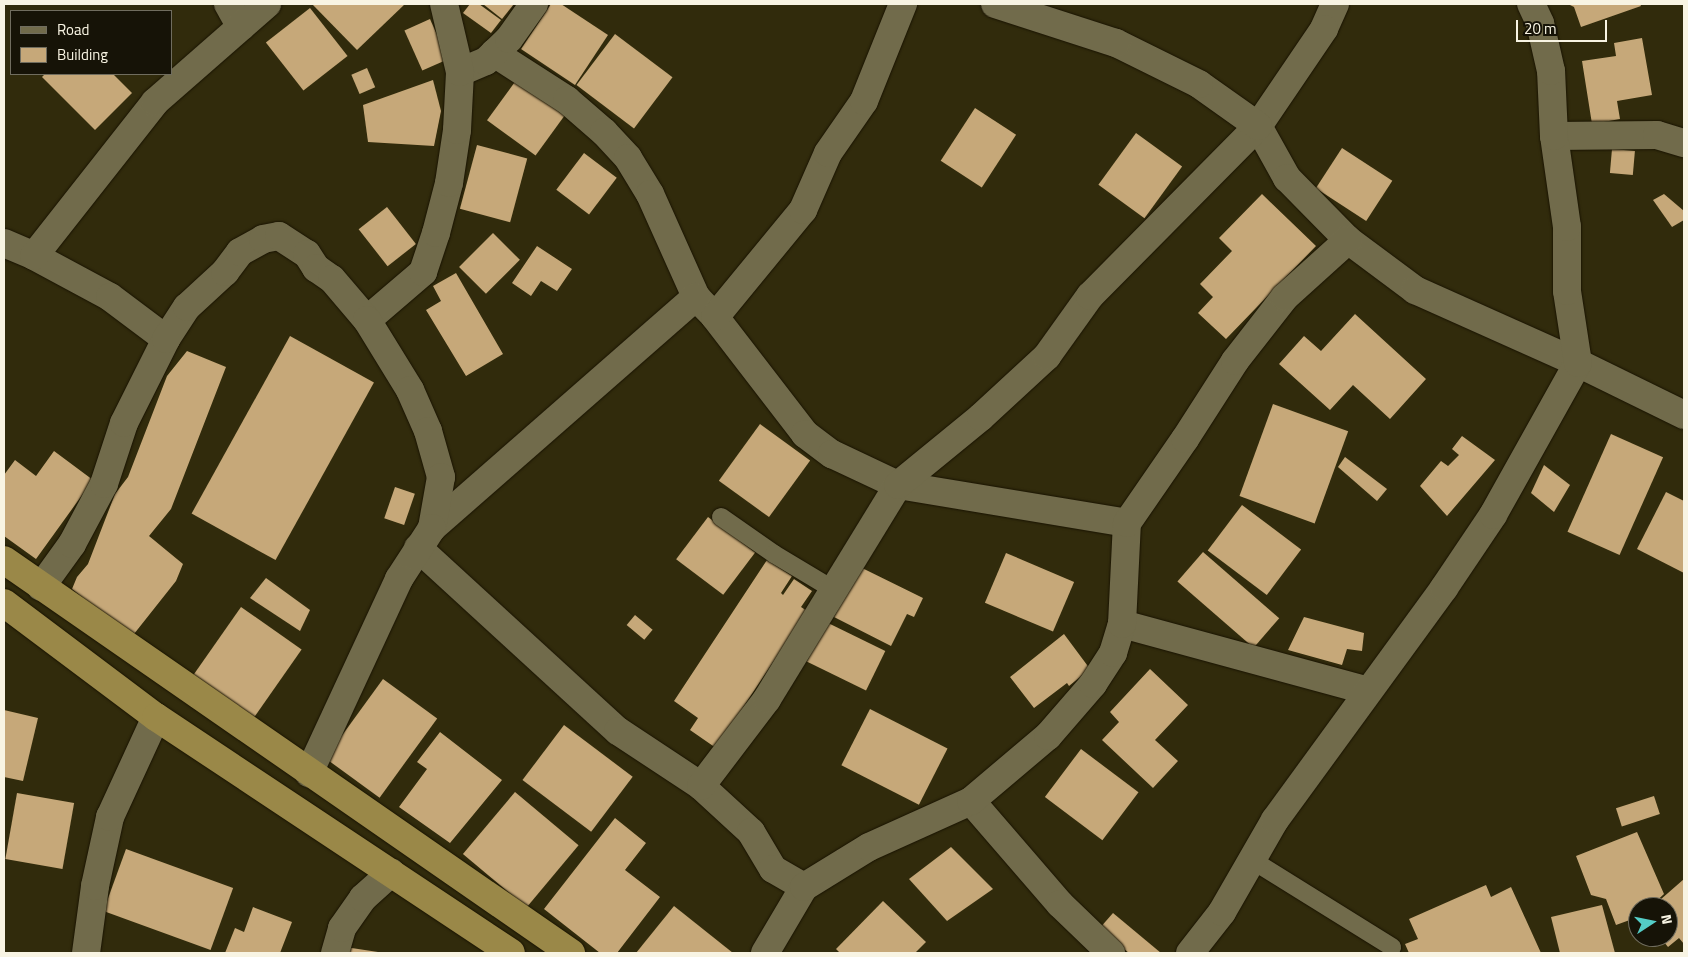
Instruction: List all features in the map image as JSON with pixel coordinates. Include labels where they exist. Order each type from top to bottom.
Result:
[{"type":"highway","points":[[4,560],[571,953]]},
{"type":"highway","points":[[4,603],[156,717],[511,953]]},
{"type":"street","points":[[228,4],[241,27]]},
{"type":"street","points":[[34,256],[155,102],[266,4]]},
{"type":"street","points":[[367,320],[423,272],[436,233],[449,183],[457,130],[460,72],[444,4]]},
{"type":"street","points":[[460,72],[486,61],[509,39],[534,4]]},
{"type":"street","points":[[715,317],[803,210],[828,152],[864,101],[903,4]]},
{"type":"street","points":[[995,4],[1116,43],[1199,84],[1258,126],[1287,178],[1348,240],[1415,290],[1578,363],[1684,415]]},
{"type":"street","points":[[702,786],[767,699],[898,486],[981,417],[1046,356],[1090,296],[1258,126],[1324,29],[1336,4]]},
{"type":"street","points":[[1190,953],[1222,912],[1275,820],[1444,588],[1493,515],[1578,363],[1567,291],[1567,227],[1554,136],[1551,71],[1540,23],[1531,4]]},
{"type":"street","points":[[494,53],[567,100],[604,132],[628,158],[650,194],[696,297],[715,317],[804,434],[832,454],[898,486],[1127,523]]},
{"type":"street","points":[[1554,136],[1656,135],[1684,143]]},
{"type":"street","points":[[42,586],[72,544],[104,484],[124,423],[166,339],[187,307],[225,272],[240,252],[264,239],[279,236],[307,254],[316,268],[332,279],[367,320],[410,390],[428,431],[441,477],[425,538]]},
{"type":"street","points":[[765,953],[804,888],[869,847],[971,801],[1048,736],[1093,684],[1112,653],[1122,624],[1127,523],[1185,439],[1235,361],[1280,304],[1348,240]]},
{"type":"street","points":[[4,243],[34,256],[110,296],[166,339]]},
{"type":"street","points":[[309,772],[399,579],[425,538],[696,297]]},
{"type":"street","points":[[425,538],[618,731],[702,786],[751,832],[772,869],[804,888]]},
{"type":"street","points":[[1122,624],[1368,691]]},
{"type":"street","points":[[86,953],[95,886],[110,817],[156,717]]},
{"type":"street","points":[[971,801],[1060,904],[1111,953]]},
{"type":"street","points":[[335,953],[342,928],[363,898],[391,873]]},
{"type":"lane","points":[[721,517],[774,554],[834,590]]},
{"type":"lane","points":[[1252,860],[1392,947]]},
{"type":"building","points":[[312,4],[405,4],[357,50]]},
{"type":"building","points":[[470,4],[479,4],[501,20],[491,33],[463,13]]},
{"type":"building","points":[[483,4],[514,4],[502,19]]},
{"type":"building","points":[[551,4],[561,4],[608,35],[575,85],[521,49]]},
{"type":"building","points":[[1568,4],[1640,4],[1641,6],[1581,27],[1574,7]]},
{"type":"building","points":[[310,8],[348,56],[303,91],[266,42]]},
{"type":"building","points":[[430,19],[448,59],[422,71],[404,30]]},
{"type":"building","points":[[615,34],[673,77],[634,128],[576,85]]},
{"type":"building","points":[[1642,38],[1652,95],[1617,101],[1620,119],[1592,124],[1582,61],[1616,56],[1614,43]]},
{"type":"building","points":[[367,68],[375,87],[360,94],[351,75]]},
{"type":"building","points":[[44,75],[114,75],[132,93],[95,130],[42,77]]},
{"type":"building","points":[[517,79],[566,114],[536,156],[487,120]]},
{"type":"building","points":[[433,80],[441,111],[434,146],[368,142],[363,105]]},
{"type":"building","points":[[975,108],[1016,135],[982,188],[941,161]]},
{"type":"building","points":[[1136,133],[1182,167],[1144,218],[1098,185]]},
{"type":"building","points":[[477,145],[527,158],[510,222],[460,209]]},
{"type":"building","points":[[1342,148],[1392,181],[1366,221],[1316,188]]},
{"type":"building","points":[[1612,149],[1635,151],[1633,175],[1610,173]]},
{"type":"building","points":[[584,153],[617,178],[589,214],[556,190]]},
{"type":"building","points":[[1262,194],[1316,246],[1226,339],[1198,313],[1213,297],[1200,284],[1232,251],[1219,238]]},
{"type":"building","points":[[1664,194],[1684,211],[1684,220],[1672,227],[1653,200]]},
{"type":"building","points":[[387,207],[416,244],[388,266],[359,229]]},
{"type":"building","points":[[493,233],[520,260],[486,294],[459,267]]},
{"type":"building","points":[[537,246],[572,269],[557,291],[541,281],[531,296],[512,283]]},
{"type":"building","points":[[456,273],[503,354],[466,376],[426,310],[441,301],[433,286]]},
{"type":"building","points":[[1355,314],[1426,379],[1390,419],[1353,385],[1330,410],[1279,364],[1304,336],[1321,351]]},
{"type":"building","points":[[290,336],[374,383],[276,560],[192,514]]},
{"type":"building","points":[[187,351],[226,367],[171,509],[149,536],[183,564],[176,581],[134,634],[122,630],[72,589],[77,577],[88,564],[115,494],[128,477],[167,376]]},
{"type":"building","points":[[1273,404],[1348,431],[1315,523],[1239,496]]},
{"type":"building","points":[[760,424],[810,460],[769,517],[719,481]]},
{"type":"building","points":[[1611,434],[1663,457],[1620,555],[1567,532]]},
{"type":"building","points":[[1462,436],[1495,460],[1447,516],[1420,486],[1441,461],[1448,466],[1459,455],[1452,449]]},
{"type":"building","points":[[54,451],[93,480],[36,559],[4,536],[4,475],[15,460],[36,476]]},
{"type":"building","points":[[1345,457],[1387,489],[1377,501],[1338,467]]},
{"type":"building","points":[[1544,465],[1570,485],[1554,512],[1531,493]]},
{"type":"building","points":[[395,487],[415,494],[404,525],[384,518]]},
{"type":"building","points":[[1666,492],[1684,501],[1684,573],[1637,549]]},
{"type":"building","points":[[1242,505],[1301,550],[1267,595],[1208,551]]},
{"type":"building","points":[[708,517],[755,553],[723,595],[676,559]]},
{"type":"building","points":[[1203,552],[1279,618],[1254,648],[1177,581]]},
{"type":"building","points":[[1006,553],[1074,582],[1053,632],[985,603]]},
{"type":"building","points":[[767,560],[792,576],[781,593],[783,595],[794,579],[812,591],[801,607],[807,611],[716,748],[690,730],[698,718],[674,701]]},
{"type":"building","points":[[860,567],[923,598],[914,617],[907,614],[891,646],[834,617]]},
{"type":"building","points":[[266,578],[310,610],[300,631],[250,598]]},
{"type":"building","points":[[241,607],[302,649],[254,717],[193,675]]},
{"type":"building","points":[[635,615],[653,630],[644,640],[627,625]]},
{"type":"building","points":[[1304,617],[1364,633],[1362,651],[1347,649],[1342,665],[1288,650]]},
{"type":"building","points":[[826,622],[885,651],[866,690],[807,662]]},
{"type":"building","points":[[1064,634],[1090,669],[1069,686],[1067,683],[1034,708],[1010,677]]},
{"type":"building","points":[[1150,669],[1188,705],[1155,740],[1178,761],[1153,788],[1102,740],[1119,722],[1110,712]]},
{"type":"building","points":[[383,679],[437,718],[380,798],[325,758]]},
{"type":"building","points":[[870,709],[948,748],[919,805],[841,765]]},
{"type":"building","points":[[4,710],[38,718],[23,781],[4,777]]},
{"type":"building","points":[[564,725],[633,777],[591,832],[522,780]]},
{"type":"building","points":[[440,732],[502,780],[450,843],[399,807],[427,769],[417,762]]},
{"type":"building","points":[[1081,749],[1139,792],[1102,840],[1045,797]]},
{"type":"building","points":[[515,792],[579,845],[527,907],[463,854]]},
{"type":"building","points":[[17,793],[74,803],[62,869],[5,859]]},
{"type":"building","points":[[1654,796],[1660,814],[1622,826],[1616,808]]},
{"type":"building","points":[[615,818],[646,843],[625,870],[660,897],[617,953],[600,953],[544,909]]},
{"type":"building","points":[[1637,832],[1664,894],[1661,897],[1628,897],[1628,921],[1616,925],[1606,899],[1591,895],[1576,856]]},
{"type":"building","points":[[951,847],[993,889],[947,921],[909,879]]},
{"type":"building","points":[[126,849],[233,888],[211,950],[103,911]]},
{"type":"building","points":[[1684,879],[1684,944],[1678,939],[1678,897],[1663,897]]},
{"type":"building","points":[[1486,885],[1491,897],[1511,887],[1541,953],[1409,953],[1405,944],[1418,939],[1409,919]]},
{"type":"building","points":[[883,901],[926,942],[915,953],[840,953],[836,949]]},
{"type":"building","points":[[1602,905],[1615,953],[1560,953],[1551,917]]},
{"type":"building","points":[[674,906],[733,953],[636,953]]},
{"type":"building","points":[[253,907],[292,922],[280,953],[225,953],[235,928],[244,932]]},
{"type":"building","points":[[1113,913],[1161,953],[1129,953],[1099,929]]},
{"type":"building","points":[[345,947],[378,952],[378,953],[344,953]]}]
